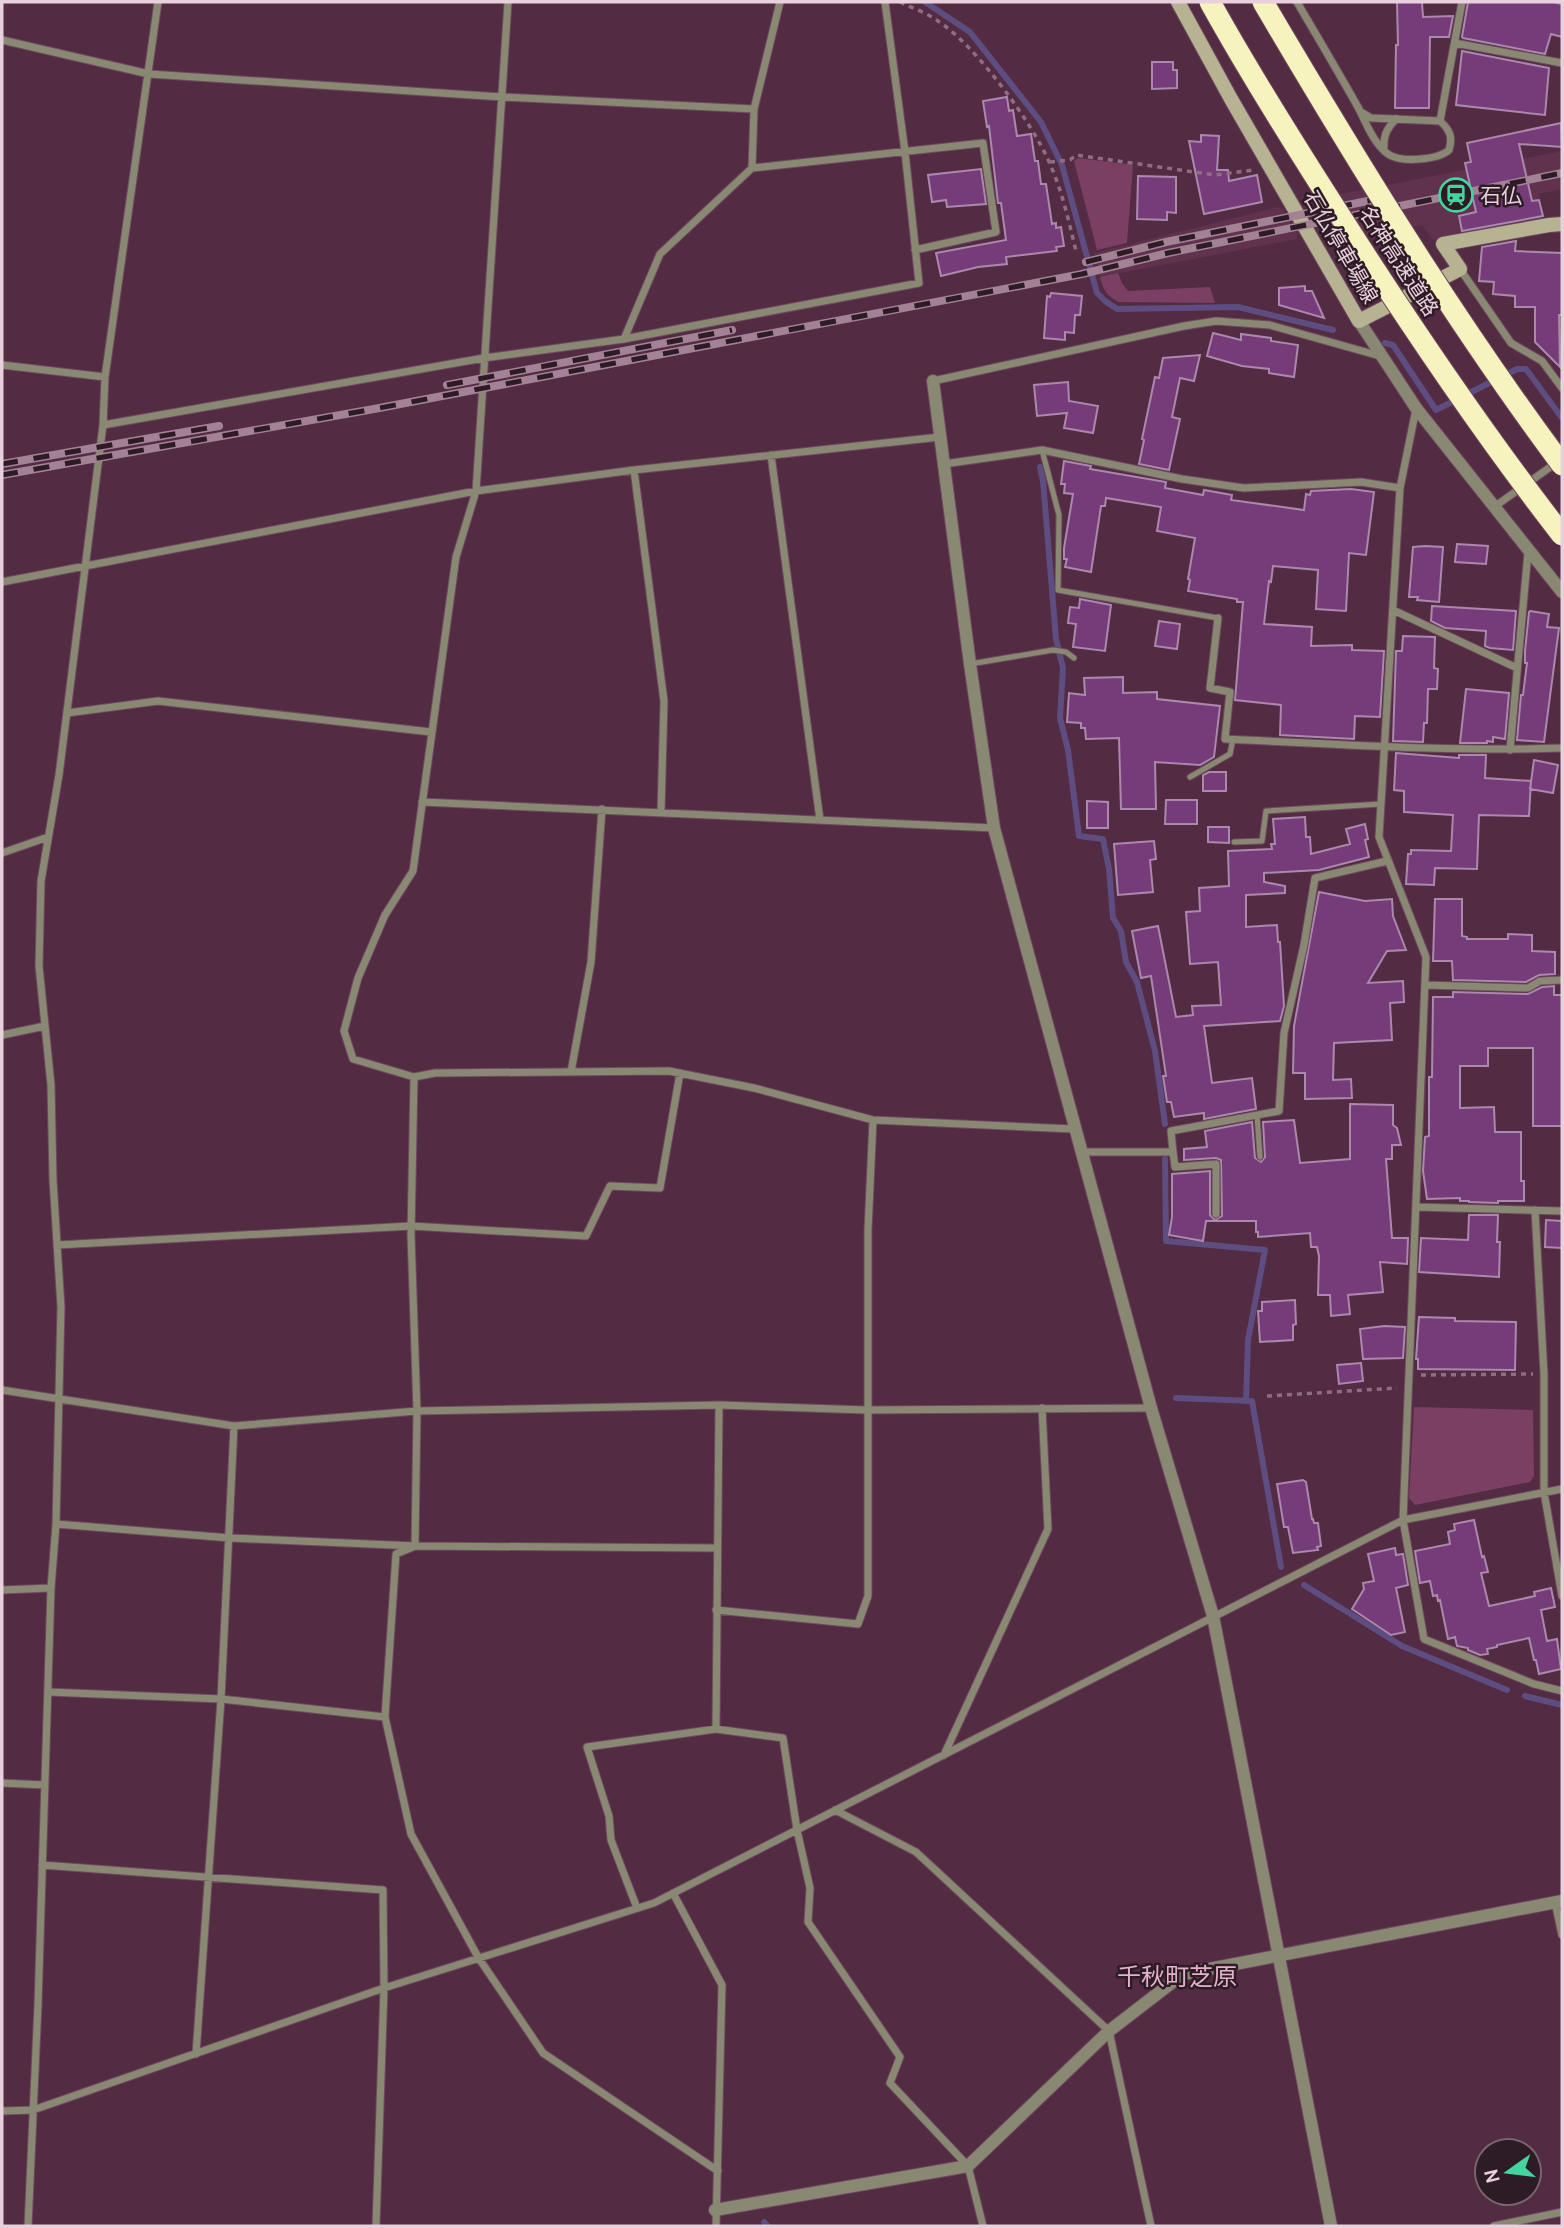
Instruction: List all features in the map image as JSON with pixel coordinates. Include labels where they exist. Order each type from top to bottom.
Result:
[{"type":"highway","name":"名神高速道路","points":[[1210,2],[1307,163],[1412,328],[1521,482],[1562,535]]},
{"type":"highway","name":"名神高速道路","points":[[1263,2],[1339,131],[1447,302],[1562,465]]},
{"type":"main road","name":"石仏停車場線","points":[[1178,2],[1359,321],[1460,269]]},
{"type":"main road","points":[[1460,269],[1443,244],[1562,224]]},
{"type":"street","points":[[28,2226],[51,1588],[56,1524],[61,1307],[51,1085],[39,965],[41,881],[59,775],[103,425],[105,377],[158,2]]},
{"type":"street","points":[[508,2],[476,491],[456,557],[413,871],[385,915],[363,965],[344,1031],[353,1059],[414,1077],[435,1073],[669,1071],[754,1088],[873,1120],[1074,1129]]},
{"type":"street","points":[[751,168],[754,109],[780,2]]},
{"type":"street","points":[[103,425],[484,358],[624,339],[919,283],[885,2]]},
{"type":"street","points":[[1297,2],[1361,112],[1363,120],[1384,151],[1391,156],[1430,159],[1449,150],[1451,136],[1448,128],[1440,121],[1371,118],[1361,112]]},
{"type":"street","points":[[1440,121],[1462,2]]},
{"type":"street","points":[[2,40],[149,74],[502,97],[754,109]]},
{"type":"street","points":[[1455,43],[1562,63]]},
{"type":"street","points":[[1384,151],[1383,139],[1388,127],[1396,119]]},
{"type":"street","points":[[624,339],[660,254],[751,168],[983,143],[996,232],[915,250]]},
{"type":"street","points":[[1460,269],[1511,343],[1542,361],[1559,379],[1562,388]]},
{"type":"street","points":[[1331,2226],[1213,1616],[1151,1408],[994,828],[933,381],[1216,321],[1270,325],[1381,356]]},
{"type":"street","points":[[1359,321],[1416,408],[1562,592]]},
{"type":"street","points":[[2,365],[105,377]]},
{"type":"street","points":[[1416,408],[1400,488],[1379,837],[1426,957],[1403,1520],[1424,1639],[1534,1684],[1562,1691]]},
{"type":"street","points":[[2,582],[476,491],[634,470],[940,437]]},
{"type":"street","points":[[944,464],[1042,450],[1182,479],[1244,488],[1361,482],[1400,488]]},
{"type":"street","points":[[771,455],[820,820]]},
{"type":"street","points":[[1494,507],[1562,459]]},
{"type":"street","points":[[634,470],[664,701],[661,812]]},
{"type":"street","points":[[1510,750],[1528,551]]},
{"type":"street","points":[[1393,610],[1517,668]]},
{"type":"street","points":[[1218,618],[1210,688],[1230,692],[1225,738],[1510,750],[1562,747]]},
{"type":"street","points":[[67,713],[158,701],[430,732]]},
{"type":"street","points":[[422,802],[994,828]]},
{"type":"street","points":[[571,1072],[591,962],[602,809]]},
{"type":"street","points":[[2,853],[48,837]]},
{"type":"street","points":[[1216,1214],[1216,1164],[1175,1167],[1171,1130],[1279,1111],[1284,1033],[1304,945],[1315,878],[1387,861]]},
{"type":"street","points":[[1425,985],[1528,988],[1540,981],[1562,980]]},
{"type":"street","points":[[2,1035],[45,1026]]},
{"type":"street","points":[[57,1245],[411,1226],[586,1236],[610,1186],[660,1188],[680,1073]]},
{"type":"street","points":[[414,1077],[411,1226],[417,1411],[415,1546]]},
{"type":"street","points":[[716,1611],[858,1624],[867,1596],[868,1230],[873,1120]]},
{"type":"street","points":[[1081,1152],[1173,1152]]},
{"type":"street","points":[[1416,1207],[1562,1211]]},
{"type":"street","points":[[1535,1210],[1544,1374],[1544,1492],[1562,1596]]},
{"type":"street","points":[[2,1390],[234,1426],[417,1411],[719,1405],[866,1410],[1151,1408]]},
{"type":"street","points":[[716,1729],[719,1405]]},
{"type":"street","points":[[943,1755],[1048,1529],[1042,1408]]},
{"type":"street","points":[[196,2054],[221,1699],[234,1426]]},
{"type":"street","points":[[2,2111],[33,2110],[384,1988],[654,1903],[1403,1520],[1562,1489]]},
{"type":"street","points":[[56,1524],[230,1538],[415,1546],[716,1548]]},
{"type":"street","points":[[415,1546],[396,1554],[385,1717],[411,1834],[478,1957],[543,2053],[718,2171]]},
{"type":"street","points":[[2,1590],[51,1588]]},
{"type":"street","points":[[48,1692],[221,1699],[385,1717]]},
{"type":"street","points":[[637,1908],[611,1840],[609,1816],[587,1747],[716,1729],[783,1738],[797,1830],[810,1888],[808,1922],[900,2057],[890,2083],[968,2166],[983,2226]]},
{"type":"street","points":[[2,1783],[45,1785]]},
{"type":"street","points":[[835,1810],[916,1852],[1109,2031],[1151,2226]]},
{"type":"street","points":[[42,1865],[383,1890],[384,1988],[376,2226]]},
{"type":"street","points":[[673,1893],[723,1985],[716,2226]]},
{"type":"street","points":[[715,2210],[968,2166],[1109,2031],[1183,1974],[1559,1902],[1562,1935]]},
{"type":"street","points":[[1494,2226],[1562,2212]]},
{"type":"lane","points":[[1042,450],[1059,515],[1058,590],[1218,618]]},
{"type":"lane","points":[[970,664],[1054,650],[1066,652],[1074,659]]},
{"type":"lane","points":[[1190,777],[1230,754],[1233,739]]},
{"type":"lane","points":[[1234,842],[1262,841],[1266,811],[1381,804]]},
{"type":"lane","points":[[1257,1115],[1260,1157]]},
{"type":"path","points":[[900,2],[938,20],[959,38],[1032,129],[1052,162],[1076,251]]},
{"type":"path","points":[[1052,162],[1070,160],[1076,155],[1215,175],[1271,168]]},
{"type":"path","points":[[1409,1375],[1544,1374]]},
{"type":"path","points":[[1267,1396],[1408,1387]]},
{"type":"shaded area","points":[[1562,151],[1562,189],[1539,194],[1543,218],[1433,240],[1422,225],[1335,240],[1310,200]]},
{"type":"shaded area","points":[[1078,158],[1133,165],[1127,243],[1097,250],[1074,161]]},
{"type":"shaded area","points":[[1278,207],[1284,210],[1297,233],[1297,239],[1100,277],[1095,253]]},
{"type":"shaded area","points":[[1118,273],[1128,291],[1210,287],[1215,303],[1119,302],[1106,292],[1100,277]]},
{"type":"shaded area","points":[[1414,1407],[1533,1410],[1534,1476],[1530,1482],[1415,1505],[1409,1498]]},
{"type":"building","points":[[1397,2],[1422,2],[1423,17],[1453,16],[1449,37],[1430,37],[1429,108],[1395,108]]},
{"type":"building","points":[[1468,2],[1562,4],[1562,37],[1551,34],[1545,54],[1463,38]]},
{"type":"building","points":[[1462,51],[1549,68],[1545,115],[1456,105]]},
{"type":"building","points":[[1152,62],[1173,62],[1173,70],[1177,70],[1177,88],[1152,89]]},
{"type":"building","points":[[1007,97],[1009,111],[1013,110],[1017,136],[1031,134],[1041,184],[1046,184],[1052,224],[1056,223],[1056,228],[1061,227],[1064,246],[1056,247],[1057,251],[1006,257],[1007,264],[978,267],[941,276],[936,253],[1006,240],[983,101]]},
{"type":"building","points":[[1561,123],[1562,147],[1519,144],[1532,201],[1539,200],[1543,216],[1462,231],[1459,216],[1476,212],[1465,163],[1471,162],[1467,143]]},
{"type":"building","points":[[1201,135],[1219,136],[1217,170],[1228,170],[1229,181],[1257,175],[1262,202],[1204,214],[1189,141],[1201,142]]},
{"type":"building","points":[[981,169],[986,204],[947,207],[946,200],[932,202],[928,175]]},
{"type":"building","points":[[1138,176],[1176,177],[1176,213],[1167,212],[1167,220],[1137,219]]},
{"type":"building","points":[[1516,241],[1515,251],[1562,253],[1560,367],[1535,342],[1535,307],[1515,307],[1515,296],[1493,294],[1494,282],[1479,281],[1482,247]]},
{"type":"building","points":[[1305,286],[1305,291],[1312,291],[1324,318],[1279,305],[1279,288]]},
{"type":"building","points":[[1051,293],[1082,296],[1080,315],[1075,315],[1074,333],[1065,332],[1065,340],[1044,338],[1047,296],[1050,297]]},
{"type":"building","points":[[1213,333],[1241,340],[1241,334],[1271,338],[1271,341],[1298,345],[1294,377],[1207,356]]},
{"type":"building","points":[[1200,355],[1194,381],[1180,378],[1172,417],[1180,419],[1169,470],[1139,464],[1155,377],[1159,378],[1163,358]]},
{"type":"building","points":[[1068,382],[1069,401],[1098,406],[1093,433],[1064,428],[1067,413],[1037,416],[1034,385]]},
{"type":"building","points":[[1064,461],[1091,466],[1090,469],[1166,482],[1165,488],[1203,495],[1204,490],[1232,495],[1231,500],[1304,510],[1306,494],[1310,495],[1311,491],[1351,489],[1374,492],[1366,555],[1349,553],[1346,611],[1316,609],[1318,570],[1273,566],[1264,624],[1312,627],[1311,646],[1352,645],[1352,650],[1384,651],[1380,717],[1355,716],[1354,739],[1280,735],[1281,705],[1235,700],[1243,602],[1188,591],[1195,538],[1157,531],[1161,507],[1106,498],[1105,506],[1101,506],[1091,572],[1065,567],[1067,559],[1064,559],[1064,548],[1073,494],[1064,493],[1065,484],[1061,484]]},
{"type":"building","points":[[1457,544],[1488,546],[1486,564],[1455,562]]},
{"type":"building","points":[[1413,547],[1443,547],[1439,602],[1409,597]]},
{"type":"building","points":[[1080,599],[1111,605],[1105,651],[1073,647],[1076,624],[1068,623],[1070,607],[1079,608]]},
{"type":"building","points":[[1432,606],[1516,611],[1513,650],[1485,646],[1486,631],[1445,628],[1431,621]]},
{"type":"building","points":[[1530,611],[1549,614],[1547,627],[1559,628],[1544,742],[1517,740],[1527,663],[1525,651]]},
{"type":"building","points":[[1159,621],[1180,624],[1177,649],[1155,646]]},
{"type":"building","points":[[1403,636],[1435,637],[1434,668],[1438,669],[1437,689],[1428,689],[1427,723],[1424,723],[1423,742],[1393,741],[1396,651],[1402,651]]},
{"type":"building","points":[[1123,677],[1123,693],[1157,692],[1157,699],[1220,706],[1214,757],[1200,765],[1155,762],[1156,809],[1121,809],[1119,738],[1086,739],[1085,728],[1081,728],[1081,723],[1067,722],[1069,693],[1085,695],[1084,678]]},
{"type":"building","points":[[1466,689],[1509,693],[1505,739],[1493,737],[1493,742],[1460,743]]},
{"type":"building","points":[[1396,753],[1459,758],[1459,755],[1486,755],[1485,778],[1531,781],[1529,816],[1479,815],[1477,869],[1435,868],[1434,885],[1406,884],[1408,854],[1411,854],[1411,850],[1451,851],[1453,815],[1404,812],[1404,791],[1394,790]]},
{"type":"building","points":[[1534,760],[1558,765],[1553,793],[1530,789]]},
{"type":"building","points":[[1209,772],[1226,772],[1226,791],[1203,791],[1203,775]]},
{"type":"building","points":[[1166,800],[1197,800],[1197,824],[1165,824]]},
{"type":"building","points":[[1087,801],[1108,802],[1108,828],[1087,828]]},
{"type":"building","points":[[1305,817],[1306,837],[1310,837],[1311,854],[1350,844],[1346,829],[1365,824],[1369,857],[1319,870],[1264,873],[1264,882],[1285,886],[1285,893],[1246,895],[1246,927],[1277,925],[1284,1006],[1280,1021],[1204,1026],[1212,1083],[1252,1078],[1256,1109],[1204,1119],[1204,1113],[1174,1117],[1171,1102],[1167,1102],[1163,1076],[1166,1076],[1151,976],[1141,978],[1132,931],[1158,926],[1176,1017],[1193,1015],[1192,1006],[1221,1005],[1218,962],[1190,964],[1186,912],[1200,911],[1199,888],[1229,886],[1228,851],[1272,849],[1271,844],[1275,844],[1273,819]]},
{"type":"building","points":[[1208,827],[1229,827],[1229,843],[1208,842]]},
{"type":"building","points":[[1154,841],[1156,859],[1150,860],[1153,892],[1118,895],[1114,844]]},
{"type":"building","points":[[1319,892],[1365,901],[1392,899],[1393,916],[1406,950],[1387,951],[1368,983],[1403,981],[1404,1002],[1390,1003],[1392,1040],[1334,1043],[1333,1080],[1351,1079],[1352,1098],[1305,1099],[1305,1073],[1293,1073],[1294,1026]]},
{"type":"building","points":[[1435,899],[1462,899],[1462,936],[1467,939],[1508,939],[1508,934],[1532,935],[1532,951],[1555,952],[1555,974],[1539,975],[1526,982],[1453,980],[1452,961],[1433,961]]},
{"type":"building","points":[[1554,986],[1554,995],[1562,995],[1562,1126],[1533,1126],[1533,1048],[1488,1048],[1488,1066],[1460,1066],[1460,1108],[1494,1107],[1495,1132],[1521,1132],[1521,1181],[1524,1181],[1524,1201],[1498,1203],[1460,1201],[1460,1198],[1427,1199],[1423,1171],[1425,1137],[1429,1136],[1433,997],[1453,997],[1453,992],[1528,994],[1542,987]]},
{"type":"building","points":[[1350,1104],[1393,1105],[1393,1125],[1397,1128],[1401,1145],[1392,1145],[1392,1159],[1386,1159],[1392,1238],[1408,1238],[1407,1264],[1380,1262],[1383,1292],[1348,1295],[1350,1314],[1331,1316],[1330,1295],[1318,1295],[1319,1256],[1317,1247],[1311,1247],[1310,1233],[1258,1237],[1256,1221],[1206,1221],[1203,1241],[1169,1235],[1172,1217],[1172,1174],[1210,1171],[1210,1215],[1215,1220],[1222,1216],[1221,1160],[1184,1160],[1184,1149],[1207,1147],[1205,1131],[1252,1122],[1255,1158],[1261,1162],[1265,1157],[1263,1122],[1294,1120],[1300,1163],[1350,1159]]},
{"type":"building","points":[[1469,1215],[1498,1215],[1499,1277],[1419,1272],[1421,1238],[1468,1240]]},
{"type":"building","points":[[1546,1220],[1562,1221],[1562,1248],[1545,1247]]},
{"type":"building","points":[[1295,1300],[1296,1324],[1293,1325],[1293,1340],[1260,1342],[1258,1311],[1262,1311],[1262,1302]]},
{"type":"building","points":[[1419,1317],[1455,1318],[1455,1321],[1516,1322],[1515,1370],[1418,1369],[1416,1359]]},
{"type":"building","points":[[1405,1327],[1403,1358],[1363,1359],[1360,1329]]},
{"type":"building","points":[[1361,1363],[1363,1381],[1339,1384],[1337,1365]]},
{"type":"building","points":[[1303,1480],[1306,1482],[1312,1519],[1314,1523],[1318,1523],[1321,1546],[1317,1547],[1318,1550],[1293,1553],[1288,1527],[1284,1527],[1277,1484]]},
{"type":"building","points":[[1474,1520],[1488,1572],[1481,1573],[1489,1606],[1535,1596],[1534,1592],[1551,1588],[1555,1607],[1541,1610],[1547,1641],[1557,1639],[1561,1669],[1539,1674],[1529,1638],[1497,1645],[1487,1649],[1488,1654],[1480,1655],[1468,1648],[1457,1646],[1455,1637],[1448,1639],[1440,1600],[1438,1601],[1437,1595],[1433,1596],[1430,1581],[1420,1583],[1415,1551],[1450,1544],[1448,1532],[1455,1530],[1454,1524]]},
{"type":"building","points":[[1395,1548],[1396,1555],[1403,1554],[1408,1585],[1396,1588],[1405,1632],[1391,1635],[1352,1609],[1364,1589],[1363,1583],[1374,1581],[1368,1554]]},
{"type":"waterway","points":[[925,2],[970,32],[1041,122],[1062,165],[1097,293],[1105,301],[1117,309],[1238,307],[1333,330]]},
{"type":"waterway","points":[[1385,343],[1393,345],[1436,410],[1495,380]]},
{"type":"waterway","points":[[1505,375],[1517,369],[1526,369],[1562,418]]},
{"type":"waterway","points":[[1040,467],[1056,639],[1063,668],[1060,718],[1068,750],[1079,836],[1103,839],[1109,869],[1113,918],[1121,931],[1126,962],[1137,982],[1155,1051],[1165,1124]]},
{"type":"waterway","points":[[1165,1159],[1166,1241],[1265,1250],[1248,1340],[1246,1401]]},
{"type":"waterway","points":[[1176,1398],[1252,1401],[1281,1567]]},
{"type":"waterway","points":[[1304,1585],[1402,1646],[1507,1690]]},
{"type":"waterway","points":[[1525,1696],[1562,1705]]},
{"type":"waterway","points":[[764,2222],[768,2226]]},
{"type":"railway","points":[[2,475],[374,409],[1082,274],[1168,253],[1562,173]]},
{"type":"railway","points":[[1086,262],[1166,242],[1387,197]]},
{"type":"railway","points":[[447,385],[732,330]]},
{"type":"railway","points":[[2,464],[219,426]]},
{"type":"place","name":"石仏","points":[[1456,195]]},
{"type":"district","name":"千秋町芝原","points":[[1177,1976]]}]
